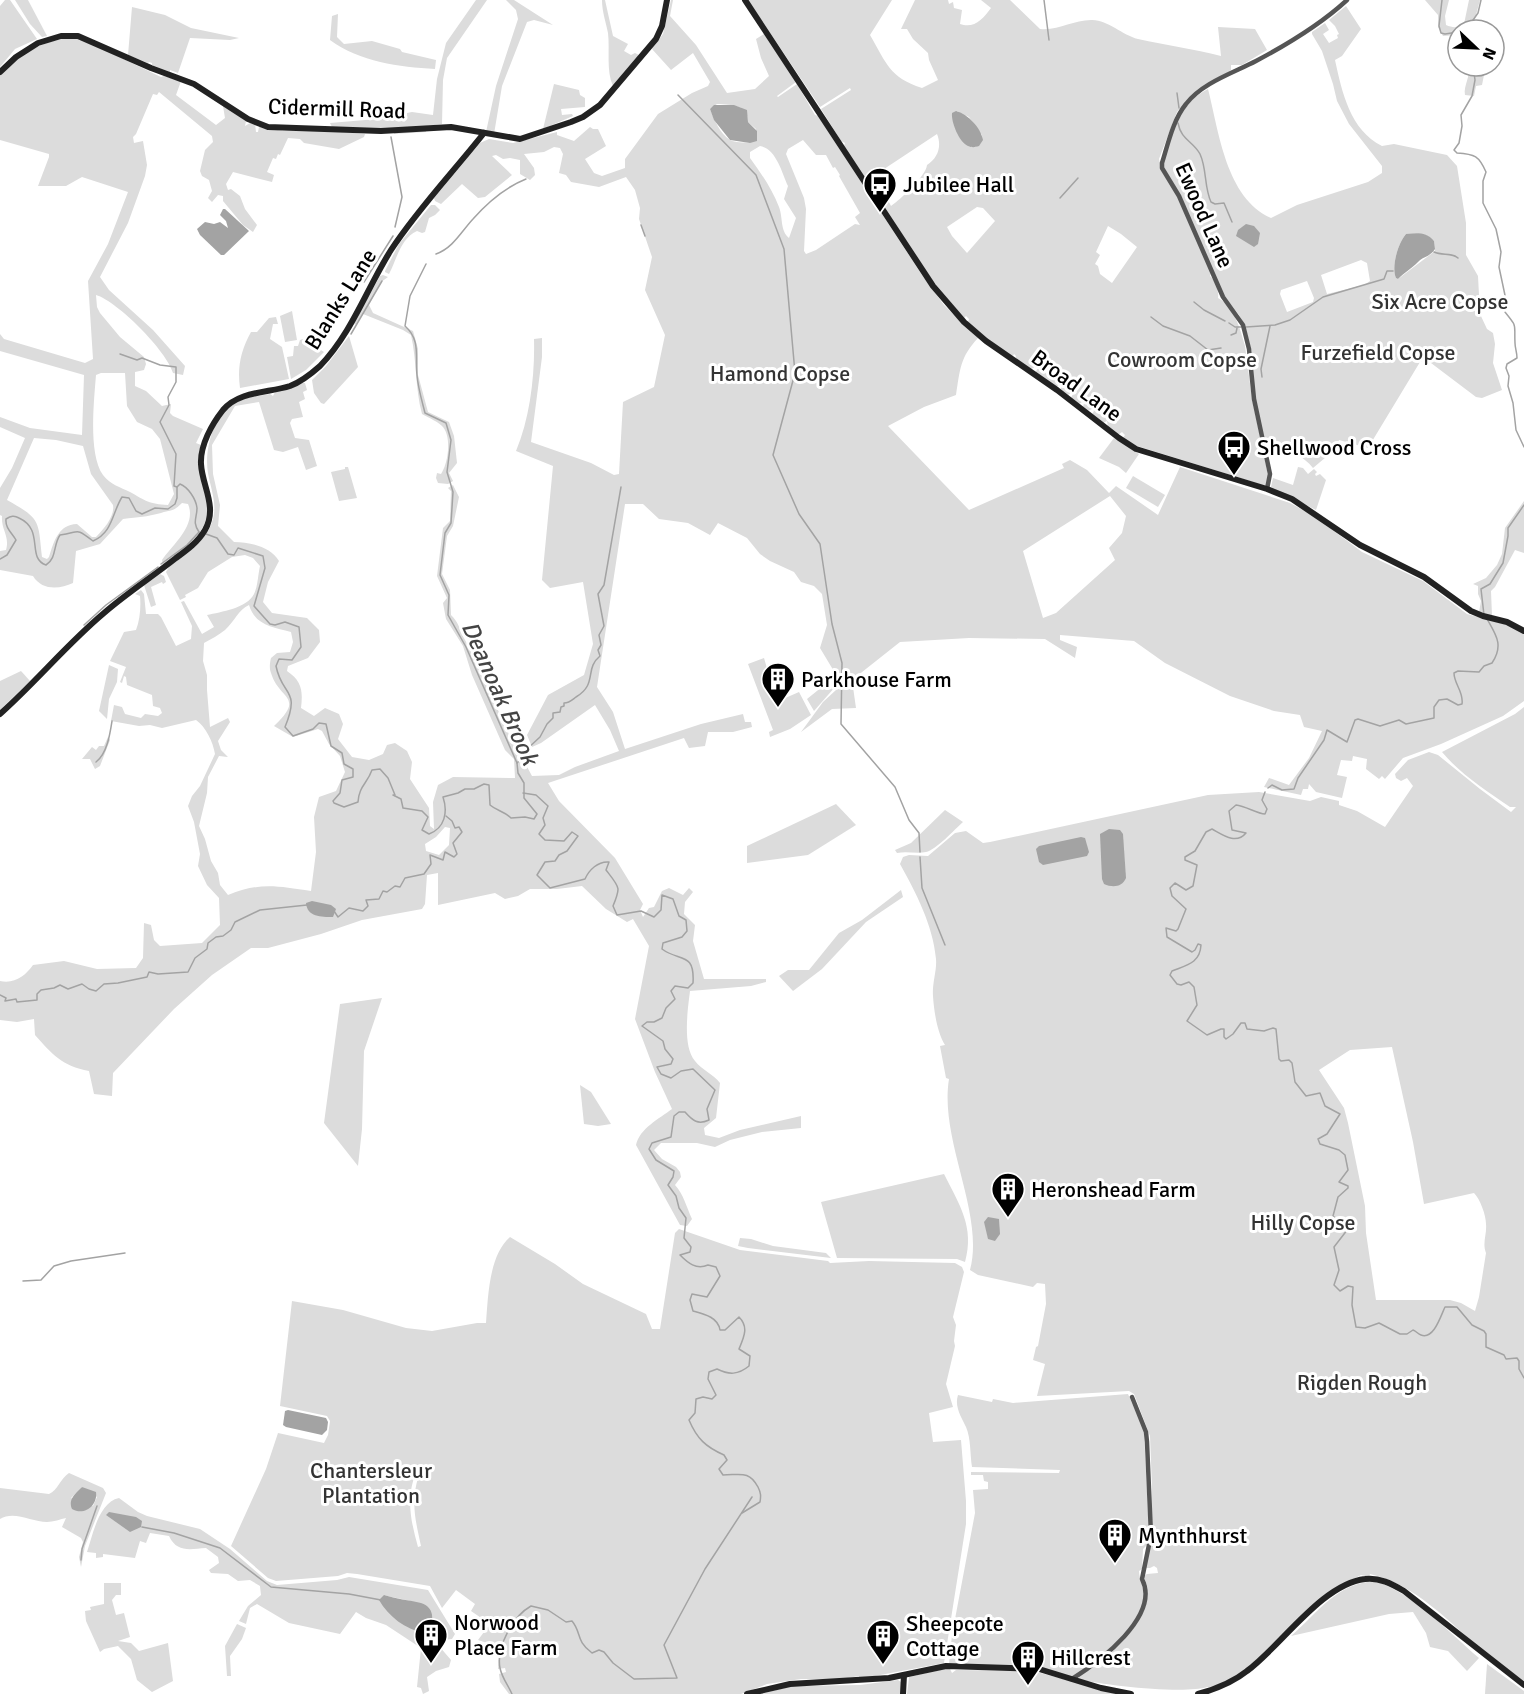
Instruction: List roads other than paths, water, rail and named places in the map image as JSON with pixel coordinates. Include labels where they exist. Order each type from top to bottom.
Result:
[{"type":"street","name":"Cidermill Road","points":[[0,72],[34,45],[51,38],[69,35],[87,39],[194,84],[248,119],[268,127],[381,131],[451,127],[520,139],[571,122],[591,112],[607,98],[656,39],[662,26],[667,0]]},
{"type":"street","name":"Broad Lane","points":[[745,0],[938,293],[964,322],[997,350],[1057,390],[1129,445],[1144,452],[1268,489],[1292,500],[1360,545],[1424,577],[1463,606],[1482,616],[1510,623],[1524,631]]},
{"type":"street","name":"Ewood Lane","points":[[1268,489],[1270,474],[1254,399],[1249,349],[1243,327],[1223,297],[1179,196],[1162,168],[1162,163],[1178,118],[1191,98],[1227,74],[1256,61],[1305,33],[1347,0]]},
{"type":"street","name":"Blanks Lane","points":[[0,714],[97,618],[162,569],[205,531],[209,520],[210,505],[202,474],[201,456],[208,435],[222,412],[241,397],[299,382],[324,361],[342,339],[401,236],[484,133]]},
{"type":"street","points":[[1071,1679],[1088,1669],[1114,1647],[1134,1623],[1146,1599],[1142,1579],[1150,1535],[1147,1442],[1146,1431],[1132,1397]]},
{"type":"street","points":[[1198,1694],[1222,1687],[1243,1675],[1323,1601],[1344,1586],[1367,1579],[1387,1582],[1404,1591],[1524,1685]]},
{"type":"street","points":[[747,1694],[790,1684],[875,1680],[946,1666],[1039,1670],[1131,1694]]},
{"type":"street","points":[[903,1694],[904,1675]]},
{"type":"waterway","points":[[1044,0],[1049,40]]},
{"type":"waterway","points":[[1442,0],[1439,26],[1441,33],[1446,34]]},
{"type":"waterway","points":[[1474,18],[1481,0]]},
{"type":"waterway","points":[[1475,78],[1472,96],[1461,115],[1459,143],[1454,150],[1457,153],[1476,157],[1486,172],[1483,181],[1483,203],[1496,229],[1501,252],[1499,267],[1506,300],[1505,312],[1515,329],[1517,358],[1507,364],[1508,386],[1513,403],[1516,430],[1524,447]]},
{"type":"waterway","points":[[1177,93],[1179,108]]},
{"type":"waterway","points":[[678,95],[756,175],[784,249],[795,373],[773,455],[799,514],[820,544],[832,624],[842,663],[841,724],[895,787],[909,820],[919,833],[920,852]]},
{"type":"waterway","points":[[1178,123],[1184,137],[1200,154],[1211,202],[1224,203],[1232,222]]},
{"type":"waterway","points":[[391,137],[402,197],[395,227]]},
{"type":"waterway","points":[[1060,198],[1078,178]]},
{"type":"waterway","points":[[436,254],[452,244],[491,201],[511,186],[526,179]]},
{"type":"waterway","points":[[641,225],[645,236]]},
{"type":"waterway","points":[[364,282],[393,236]]},
{"type":"waterway","points":[[1434,252],[1458,258]]},
{"type":"waterway","name":"Deanoak Brook","points":[[206,534],[217,538],[228,554],[234,555],[238,548],[263,556],[265,568],[254,606],[270,624],[285,622],[299,627],[301,647],[292,660],[279,659],[276,666],[291,699],[285,727],[293,736],[313,729],[319,723],[326,724],[331,746],[342,753],[344,764],[353,769],[353,777],[342,780],[340,793],[333,801],[334,803],[344,807],[358,802],[360,792],[372,770],[380,769],[388,778],[395,795],[393,795],[401,799],[403,808],[422,811],[428,817],[422,830],[429,834],[439,828],[444,819],[443,797],[484,784],[489,785],[490,805],[511,818],[534,819],[537,814],[524,798],[524,783],[518,773],[517,763],[466,647],[448,615],[449,595],[440,575],[445,533],[451,523],[453,492],[447,472],[451,440],[446,423],[425,413],[420,394],[415,343],[405,326],[410,296],[426,264]]},
{"type":"waterway","points":[[1246,327],[1275,325],[1290,320],[1323,297],[1384,279],[1387,271],[1393,271]]},
{"type":"waterway","points":[[351,334],[382,281]]},
{"type":"waterway","points":[[1194,302],[1225,321]]},
{"type":"waterway","points":[[1151,317],[1163,326],[1190,336],[1208,350],[1221,348]]},
{"type":"waterway","points":[[1229,323],[1235,327],[1241,327]]},
{"type":"waterway","points":[[1262,377],[1261,369],[1270,326]]},
{"type":"waterway","points":[[1231,335],[1236,333],[1237,328]]},
{"type":"waterway","points":[[0,559],[7,555],[16,540],[7,525],[6,519],[11,517],[16,516],[27,523],[34,536],[37,556],[46,565],[52,559],[60,535],[83,533],[93,541],[105,533],[122,497],[129,498],[136,511],[142,514],[155,508],[168,509],[175,504],[177,498],[177,487],[174,486],[176,454],[160,422],[169,405],[168,397],[176,382],[176,367],[160,365],[142,358],[137,360],[120,354]]},
{"type":"waterway","points":[[177,487],[180,484],[193,497],[197,508],[195,520],[199,532]]},
{"type":"waterway","points":[[517,763],[526,750],[540,737],[553,718],[553,713],[560,712],[564,703],[572,700],[587,687],[595,661],[600,656],[599,635],[604,626],[598,594],[604,585],[621,487]]},
{"type":"waterway","points":[[1484,615],[1481,589],[1490,584],[1503,563],[1508,528],[1524,505]]},
{"type":"waterway","points":[[161,564],[187,545],[199,532]]},
{"type":"waterway","points":[[84,625],[106,605],[158,567]]},
{"type":"waterway","points":[[1268,788],[1272,785],[1282,790],[1294,789],[1298,778],[1324,740],[1327,730],[1347,742],[1355,720],[1358,719],[1380,726],[1399,720],[1406,724],[1434,718],[1434,707],[1439,700],[1447,699],[1458,705],[1462,704],[1462,696],[1454,673],[1458,671],[1479,672],[1484,666],[1492,663],[1498,651],[1497,640],[1487,619]]},
{"type":"waterway","points":[[96,762],[105,749],[112,721]]},
{"type":"waterway","points":[[1265,792],[1262,800],[1267,809],[1265,814],[1236,805],[1229,811],[1232,830],[1246,833],[1234,839],[1212,829],[1206,832],[1195,851],[1185,857],[1185,860],[1197,865],[1193,886],[1186,890],[1175,883],[1170,888],[1172,896],[1186,909],[1176,931],[1166,928],[1167,937],[1192,952],[1198,944],[1201,945],[1195,960],[1172,971],[1170,975],[1177,984],[1189,982],[1194,987],[1197,1005],[1187,1021],[1207,1035],[1224,1029],[1226,1039],[1241,1023],[1245,1023],[1247,1029],[1264,1031],[1276,1029],[1279,1059],[1289,1060],[1292,1063],[1295,1082],[1306,1096],[1320,1093],[1325,1106],[1340,1114],[1327,1134],[1318,1139],[1320,1144],[1339,1150],[1345,1155],[1348,1170],[1339,1182],[1348,1188],[1338,1197],[1333,1216],[1338,1220],[1351,1222],[1351,1225],[1334,1247],[1339,1270],[1334,1285],[1340,1291],[1348,1286],[1353,1287],[1352,1305],[1356,1327],[1365,1328],[1379,1323],[1400,1334],[1407,1334],[1413,1330],[1426,1336],[1436,1326],[1445,1307],[1457,1307],[1472,1325],[1484,1331],[1486,1347],[1504,1355],[1506,1359],[1517,1358],[1524,1378]]},
{"type":"waterway","name":"Deanoak Brook","points":[[523,793],[536,795],[548,806],[543,818],[545,825],[539,834],[545,840],[564,841],[572,832],[578,836],[567,851],[559,855],[555,861],[545,862],[537,875],[550,888],[585,879],[594,867],[609,862],[606,870],[618,888],[613,906],[617,915],[641,911],[654,917],[661,910],[662,895],[673,899],[679,916],[686,920],[687,931],[682,937],[663,943],[662,949],[689,962],[693,973],[693,983],[688,988],[675,986],[671,991],[675,999],[666,1008],[662,1018],[654,1022],[647,1022],[642,1026],[663,1041],[665,1049],[673,1059],[671,1064],[657,1067],[661,1074],[671,1078],[681,1071],[693,1069],[715,1090],[707,1109],[709,1120],[699,1122],[693,1120],[685,1112],[679,1112],[674,1116],[671,1137],[652,1143],[649,1149],[656,1160],[674,1171],[668,1185],[686,1218],[684,1238],[691,1247],[690,1252],[680,1255],[696,1266],[716,1267],[720,1276],[707,1297],[692,1294],[690,1300],[693,1311],[713,1319],[720,1330],[725,1330],[739,1317],[745,1328],[739,1349],[750,1356],[749,1366],[733,1373],[717,1369],[709,1372],[708,1379],[716,1395],[712,1399],[703,1397],[696,1399],[695,1413],[689,1420],[703,1442],[724,1455],[727,1460],[719,1469],[723,1475],[747,1476],[758,1487],[760,1502],[742,1513]]},
{"type":"waterway","points":[[334,911],[338,917],[349,908],[363,911],[368,906],[366,900],[379,899],[383,891],[387,892],[395,886],[400,887],[405,878],[424,874],[431,864],[430,855],[443,860],[445,852],[454,857],[457,854],[453,843],[462,832],[459,827],[455,828],[446,816]]},
{"type":"waterway","points":[[920,857],[922,888],[945,945]]},
{"type":"waterway","points":[[0,995],[6,998],[5,1001],[37,1000],[37,994],[41,990],[60,985],[68,989],[82,984],[96,991],[104,984],[147,977],[149,972],[158,974],[188,972],[195,958],[207,949],[208,943],[231,930],[235,922],[260,910],[307,905]]},
{"type":"waterway","points":[[23,1281],[41,1280],[54,1266],[71,1261],[125,1253]]},
{"type":"waterway","name":"Deanoak Brook","points":[[512,1694],[501,1672],[499,1660],[503,1642],[512,1624],[531,1606],[548,1610],[566,1622],[572,1621],[581,1640],[592,1653],[599,1650],[604,1652],[613,1663],[634,1679],[677,1678],[664,1645],[705,1569],[752,1497]]},
{"type":"waterway","points":[[81,1560],[82,1549],[97,1506]]},
{"type":"waterway","points":[[142,1527],[174,1533],[220,1548],[271,1587],[349,1594],[381,1600]]},
{"type":"place","name":"Jubilee Hall","points":[[880,213]]},
{"type":"place","name":"Shellwood Cross","points":[[1234,476]]},
{"type":"place","name":"Parkhouse Farm","points":[[778,708]]},
{"type":"place","name":"Heronshead Farm","points":[[1008,1218]]},
{"type":"place","name":"Mynthhurst","points":[[1115,1564]]},
{"type":"place","name":"Norwood Place Farm","points":[[431,1664]]},
{"type":"place","name":"Sheepcote Cottage","points":[[883,1665]]},
{"type":"place","name":"Hillcrest","points":[[1028,1686]]},
{"type":"park label","name":"Six Acre Copse","points":[[1440,301]]},
{"type":"park label","name":"Furzefield Copse","points":[[1378,352]]},
{"type":"park label","name":"Cowroom Copse","points":[[1182,359]]},
{"type":"park label","name":"Hamond Copse","points":[[780,373]]},
{"type":"park label","name":"Hilly Copse","points":[[1303,1222]]},
{"type":"park label","name":"Rigden Rough","points":[[1362,1382]]},
{"type":"park label","name":"Chantersleur Plantation","points":[[371,1482]]}]
